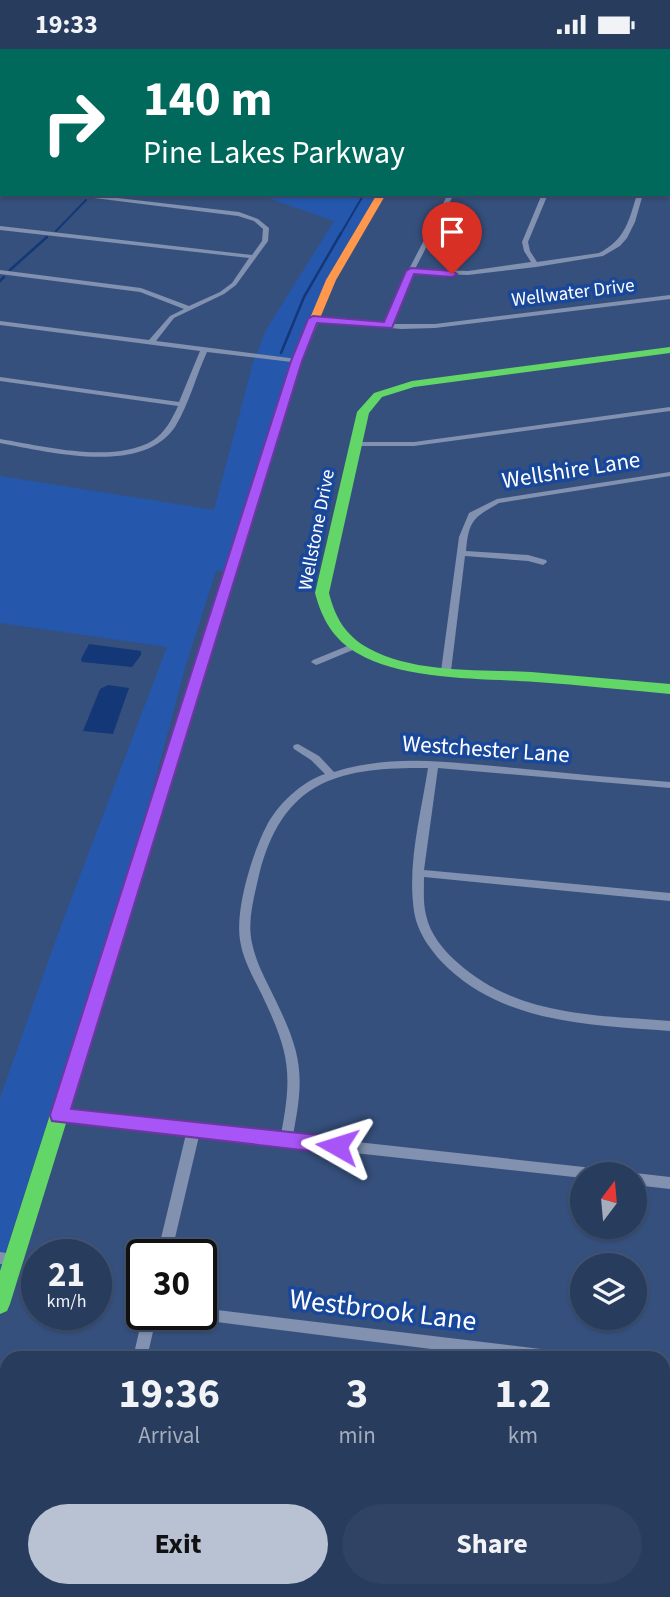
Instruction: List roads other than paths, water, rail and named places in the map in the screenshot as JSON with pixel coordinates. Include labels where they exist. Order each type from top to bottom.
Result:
[{"type":"street","points":[[81,196],[250,217],[264,225],[267,233],[230,288],[166,322],[151,342]]},
{"type":"street","points":[[0,1304],[7,1259],[59,1115],[297,361],[313,319],[346,253],[381,196]]},
{"type":"street","points":[[388,326],[411,271],[450,196]]},
{"type":"street","points":[[536,265],[528,254],[526,242],[544,196]]},
{"type":"street","points":[[411,271],[459,274],[590,258],[618,246],[628,234],[639,196]]},
{"type":"street","points":[[0,228],[253,257]]},
{"type":"street","points":[[0,272],[141,290],[188,308]]},
{"type":"street","name":"Wellwater Drive","points":[[313,319],[388,326],[453,324],[670,297]]},
{"type":"street","points":[[0,323],[297,361]]},
{"type":"street","points":[[0,441],[88,454],[125,452],[153,442],[166,433],[204,349]]},
{"type":"street","name":"Wellstone Drive","points":[[670,350],[396,387],[383,392],[368,403],[363,412],[322,593],[329,619],[341,633],[357,645],[396,662],[446,671],[670,689]]},
{"type":"street","points":[[0,379],[180,404]]},
{"type":"street","points":[[356,444],[422,443],[670,409]]},
{"type":"street","name":"Wellshire Lane","points":[[446,671],[461,553],[468,522],[478,510],[497,501],[670,474]]},
{"type":"street","points":[[461,553],[528,558],[543,562]]},
{"type":"street","points":[[316,662],[357,645]]},
{"type":"street","points":[[298,747],[315,758],[332,776]]},
{"type":"street","name":"Westchester Lane","points":[[286,1140],[296,1091],[294,1059],[285,1032],[249,954],[244,919],[268,828],[295,796],[332,776],[382,764],[433,764],[670,786]]},
{"type":"street","points":[[433,764],[420,873],[419,907],[426,930],[441,954],[477,986],[505,1001],[544,1012],[670,1026]]},
{"type":"street","points":[[420,873],[670,897]]},
{"type":"street","points":[[59,1115],[570,1171]]},
{"type":"street","points":[[168,1239],[194,1129]]},
{"type":"street","points":[[648,1180],[670,1183]]},
{"type":"street","name":"Westbrook Lane","points":[[217,1316],[500,1351]]},
{"type":"street","points":[[142,1351],[146,1330]]},
{"type":"waterway","points":[[340,235],[363,196]]},
{"type":"waterway","points":[[56,231],[86,200]]},
{"type":"waterway","points":[[281,353],[304,297],[341,233]]},
{"type":"waterway","points":[[10,270],[47,237]]},
{"type":"waterway","points":[[0,281],[4,277]]}]
